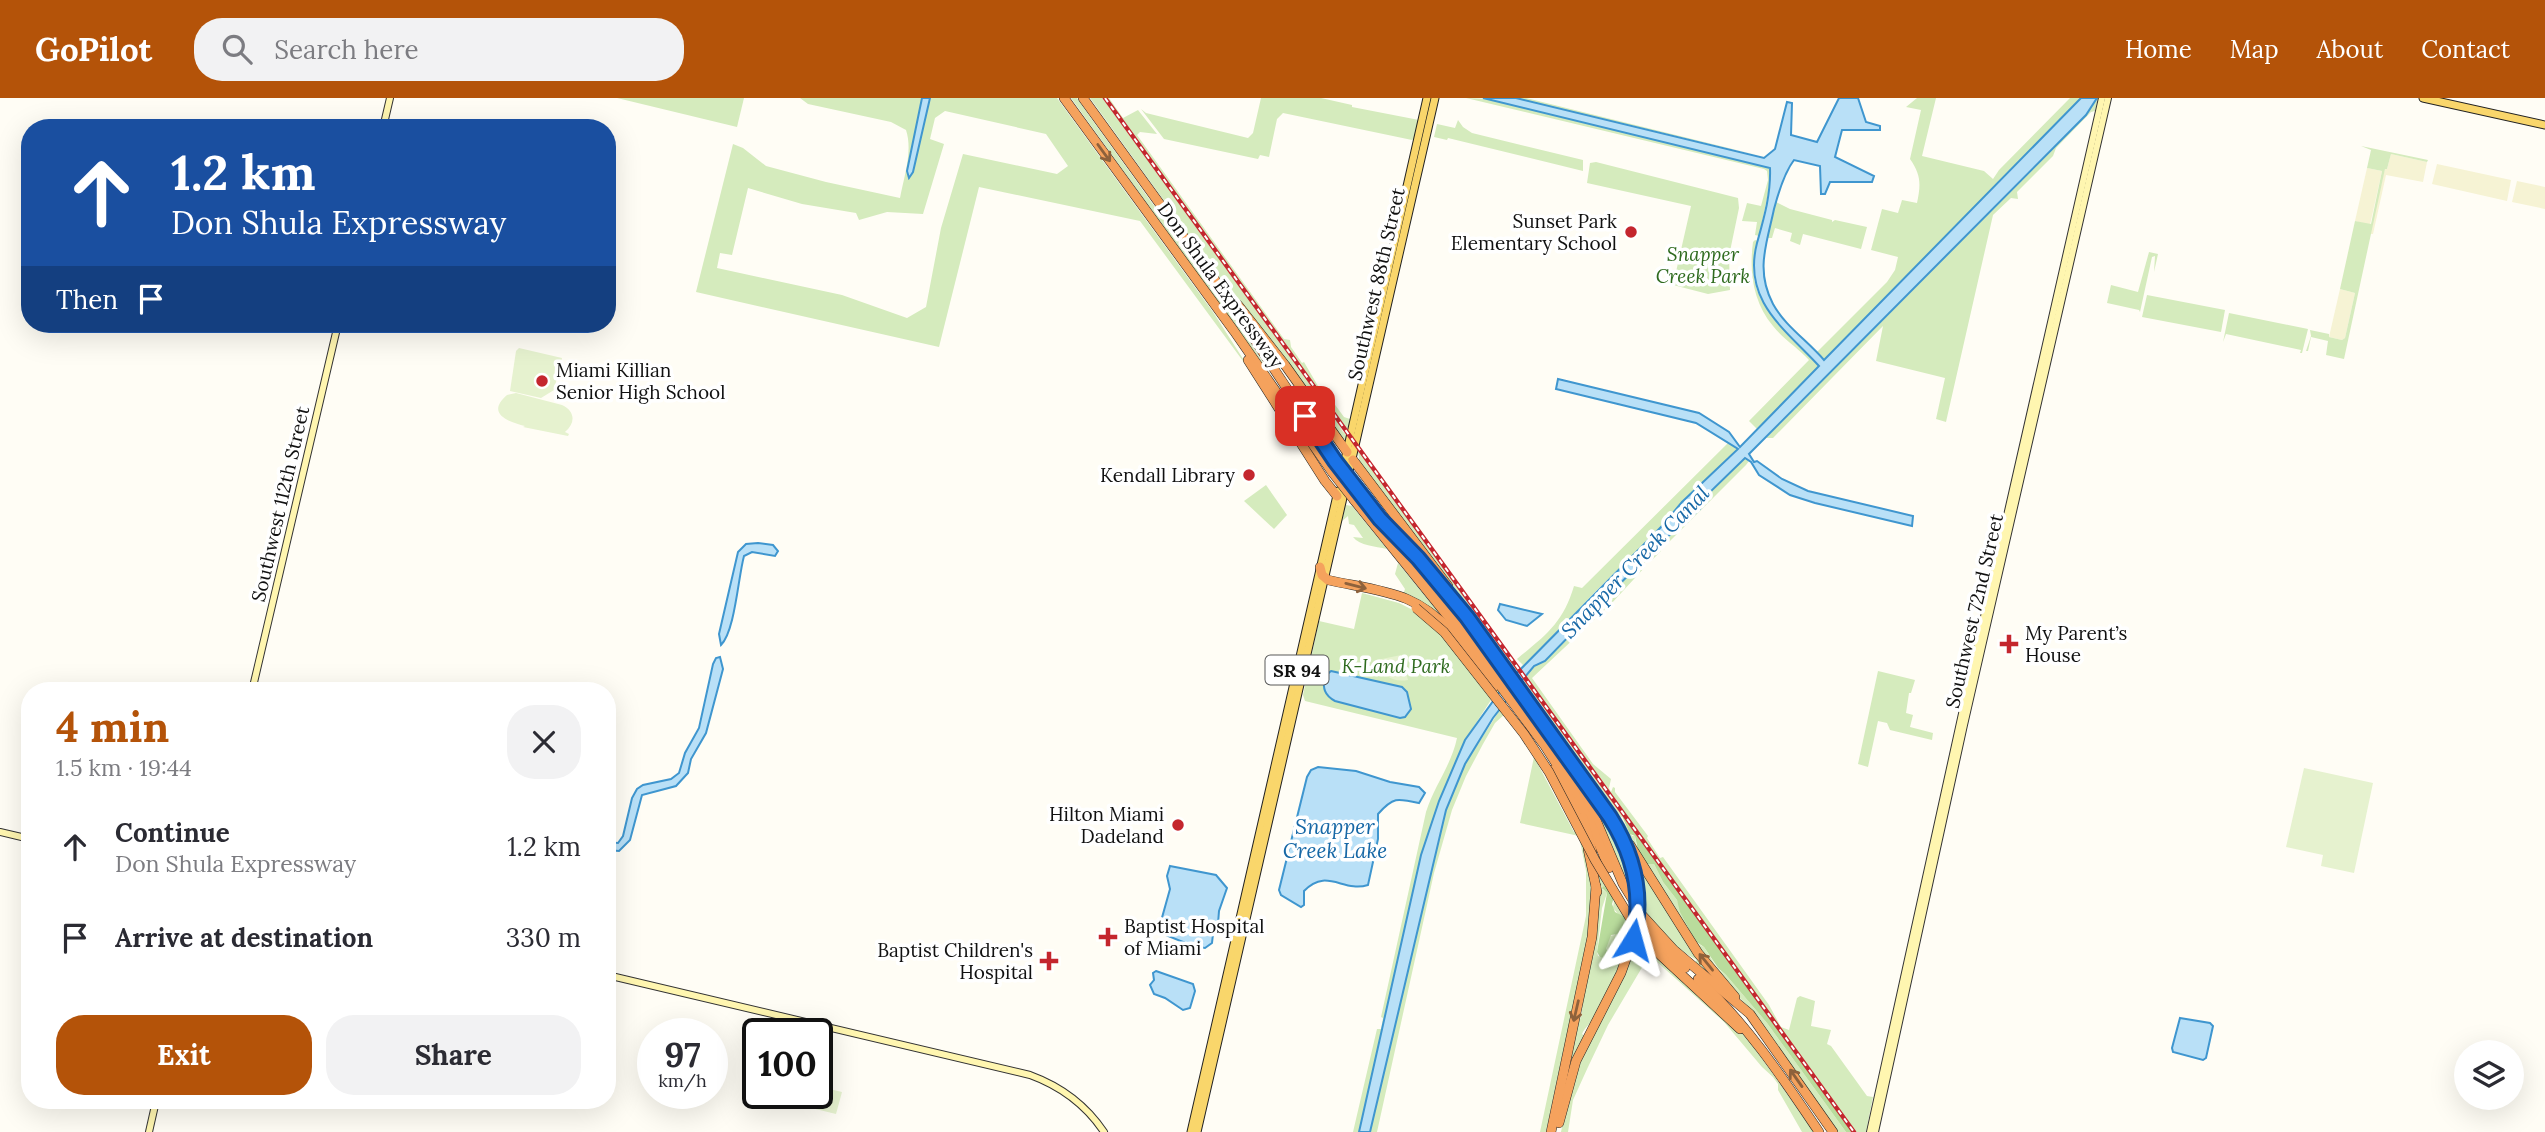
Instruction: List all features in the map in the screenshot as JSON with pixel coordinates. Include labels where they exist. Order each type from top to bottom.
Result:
[{"type":"highway","name":"Don Shula Expressway","points":[[1064,98],[1234,331],[1332,472],[1502,683],[1574,778],[1596,820],[1623,884],[1642,915],[1674,950],[1750,1014],[1833,1132]]},
{"type":"highway","name":"Don Shula Expressway","points":[[1083,98],[1215,281],[1335,461],[1461,620],[1502,683]]},
{"type":"highway","points":[[1215,281],[1226,289],[1268,343],[1440,574],[1502,683],[1624,836],[1698,953],[1750,1014]]},
{"type":"highway","points":[[1234,331],[1238,344],[1325,481],[1341,494]]},
{"type":"highway","points":[[1337,438],[1344,441],[1350,438]]},
{"type":"highway","points":[[1388,529],[1418,558],[1465,615]]},
{"type":"highway","points":[[1320,567],[1326,579],[1385,593],[1418,605],[1442,622],[1502,683]]},
{"type":"highway","points":[[1385,593],[1416,608],[1444,632],[1524,734],[1549,772],[1634,927],[1748,1037],[1790,1094],[1796,1097]]},
{"type":"highway","name":"Don Shula Expressway","points":[[1513,698],[1573,790],[1620,889],[1643,925],[1670,955],[1738,1019],[1819,1132]]},
{"type":"highway","points":[[1513,698],[1570,799],[1586,844],[1597,892]]},
{"type":"highway","points":[[1558,1132],[1556,1120],[1592,937],[1597,892],[1590,839],[1573,790]]},
{"type":"highway","points":[[1550,1132],[1574,1067],[1621,973],[1634,927],[1637,888],[1630,856],[1615,825]]},
{"type":"main road","points":[[385,119],[390,98]]},
{"type":"main road","name":"Southwest 88th Street","points":[[1350,456],[1350,438],[1427,98]]},
{"type":"main road","name":"Southwest 88th Street","points":[[1191,1132],[1303,659],[1320,567],[1364,406],[1435,98]]},
{"type":"main road","name":"Southwest 72nd Street","points":[[2023,457],[2064,290],[2102,98]]},
{"type":"main road","name":"Southwest 72nd Street","points":[[2097,131],[2108,98]]},
{"type":"main road","points":[[2423,98],[2545,123]]},
{"type":"main road","points":[[2442,98],[2545,123]]},
{"type":"main road","name":"Southwest 72nd Street","points":[[1870,1132],[1884,1082],[2061,280],[2073,239]]},
{"type":"main road","points":[[2061,280],[2064,290]]},
{"type":"main road","name":"Southwest 112th Street","points":[[254,682],[336,333]]},
{"type":"main road","points":[[1359,399],[1364,406]]},
{"type":"main road","name":"Southwest 88th Street","points":[[1303,659],[1326,579],[1341,494]]},
{"type":"main road","points":[[0,832],[21,837]]},
{"type":"main road","points":[[616,977],[1030,1075],[1070,1096],[1090,1114],[1104,1132]]},
{"type":"main road","name":"Southwest 88th Street","points":[[1198,1132],[1216,1035]]},
{"type":"main road","name":"Southwest 72nd Street","points":[[1875,1132],[1879,1103]]},
{"type":"main road","points":[[149,1132],[154,1109]]},
{"type":"shaded area","points":[[2391,154],[2427,162],[2423,182],[2386,175],[2373,234],[2370,234],[2385,168],[2387,169]]},
{"type":"shaded area","points":[[2437,164],[2511,180],[2507,201],[2432,184]]},
{"type":"shaded area","points":[[2367,168],[2382,171],[2370,225],[2355,221]]},
{"type":"shaded area","points":[[2517,181],[2545,187],[2545,209],[2512,202]]},
{"type":"shaded area","points":[[2340,289],[2355,293],[2345,338],[2342,340],[2329,337]]},
{"type":"green space","points":[[617,98],[744,98],[737,127]]},
{"type":"green space","points":[[800,98],[1057,98],[1213,312],[1254,376],[1140,221],[979,187],[939,347],[696,292],[733,144],[743,148],[766,166],[900,198],[908,155],[906,130],[891,122],[808,104]],"holes":[[[945,111],[1046,134],[1068,166],[1057,174],[963,154],[941,228],[926,307],[907,318],[842,295],[717,268],[720,253],[732,255],[748,188],[802,204],[856,213],[859,220],[887,212],[923,214],[944,144],[930,139],[935,118]]]},
{"type":"green space","points":[[1071,98],[1077,98],[1225,304],[1273,378]]},
{"type":"green space","points":[[1090,98],[1104,98],[1347,434],[1346,439],[1342,439],[1237,302]]},
{"type":"green space","points":[[1106,98],[1109,98],[1123,118],[1138,110],[1157,134],[1140,132],[1137,135],[1284,339],[1290,340],[1291,347],[1302,363],[1304,362],[1318,386],[1322,387],[1344,417],[1350,419],[1349,427],[1346,428]]},
{"type":"green space","points":[[1261,98],[1321,98],[1419,120],[1412,140],[1283,113],[1277,119],[1269,157],[1260,155],[1258,159],[1164,139],[1141,109],[1146,113],[1248,138],[1253,133]]},
{"type":"green space","points":[[1466,98],[1490,99],[1769,167],[1769,189],[1759,236],[1755,235],[1757,222],[1742,221],[1747,203],[1761,206],[1768,180],[1767,171],[1764,169]]},
{"type":"green space","points":[[1516,98],[1526,98],[1765,157]]},
{"type":"green space","points":[[1917,98],[1936,98],[1922,156],[1984,171],[1993,179],[2070,98],[2081,98],[1824,360],[1817,352],[1887,282],[1895,270],[1898,257],[1871,250],[1882,209],[1898,213],[1902,200],[1917,203],[1919,180],[1910,159],[1921,110],[1906,107]]},
{"type":"green space","points":[[2098,98],[2095,111],[2056,148],[2053,156],[2017,192],[2018,199],[2011,198],[1993,215],[1946,422],[1936,419],[1945,378],[1876,361],[1883,326],[1773,438],[1766,438],[2086,115]]},
{"type":"green space","points":[[1458,120],[1472,133],[1583,160],[1583,171],[1448,138],[1434,137],[1437,124],[1455,128]]},
{"type":"green space","points":[[2361,146],[2428,160],[2427,162],[2391,154],[2385,169],[2344,359],[2326,355],[2328,341],[2311,337],[2306,351],[2311,336],[2310,330],[2342,340],[2345,338],[2355,293],[2340,289],[2355,221],[2371,224],[2382,171],[2367,168],[2371,150]]},
{"type":"green space","name":"Snapper Creek Park","points":[[1596,162],[1738,198],[1739,208],[1729,256],[1730,290],[1708,294],[1673,285],[1691,206],[1587,183],[1590,163]]},
{"type":"green space","points":[[1776,202],[1832,222],[1835,220],[1867,227],[1861,249],[1803,234],[1800,245],[1790,241],[1792,233],[1775,228],[1772,238],[1766,238]]},
{"type":"green space","points":[[1755,240],[1758,241],[1754,263],[1755,282],[1761,298],[1781,325],[1819,366],[1757,429],[1749,421],[1809,360],[1777,331],[1761,307],[1752,275]]},
{"type":"green space","points":[[2149,252],[2158,254],[2154,272],[2155,256],[2152,257],[2140,312],[2107,303],[2111,285],[2138,292]]},
{"type":"green space","points":[[2147,295],[2225,310],[2221,332],[2142,317]]},
{"type":"green space","points":[[2229,313],[2308,329],[2302,353],[2301,350],[2226,334],[2223,342]]},
{"type":"green space","points":[[519,348],[562,358],[554,390],[541,398],[510,391],[516,351]]},
{"type":"green space","points":[[516,393],[562,405],[569,410],[572,421],[565,432],[568,436],[523,427],[525,426],[502,416],[498,407],[501,402],[507,395]]},
{"type":"green space","name":"K-Land Park","points":[[1729,442],[1738,449],[1682,502],[1662,526],[1491,700],[1465,740],[1439,801],[1421,855],[1359,1132],[1353,1132],[1377,1029],[1381,1029],[1381,1017],[1426,812],[1451,758],[1457,738],[1305,701],[1303,695],[1319,621],[1354,629],[1362,593],[1399,603],[1423,615],[1494,694],[1512,672],[1451,584],[1360,464],[1358,452],[1518,670],[1523,665],[1517,659],[1559,619],[1574,586],[1582,588]]},
{"type":"green space","points":[[1745,458],[1749,461],[1746,465],[1668,543],[1666,541],[1658,547],[1700,509],[1710,492]]},
{"type":"green space","points":[[1266,485],[1287,515],[1274,529],[1244,501]]},
{"type":"green space","points":[[1347,498],[1346,505],[1352,506],[1387,549],[1364,544],[1353,537],[1363,538],[1354,525],[1349,524],[1348,516],[1342,521]]},
{"type":"green space","points":[[1658,549],[1661,551],[1652,560],[1651,558],[1645,561],[1645,567],[1611,604],[1532,678],[1593,764],[1611,779],[1611,792],[1613,787],[1615,788],[1615,792],[1648,836],[1660,858],[1663,857],[1769,1005],[1781,1027],[1789,1030],[1797,998],[1800,996],[1815,1001],[1811,1026],[1831,1030],[1827,1044],[1867,1096],[1873,1097],[1866,1132],[1856,1132],[1526,676],[1535,666],[1545,661],[1644,559]]},
{"type":"green space","points":[[1398,563],[1452,629],[1400,592],[1405,589],[1395,574]]},
{"type":"green space","points":[[1401,655],[1408,680],[1388,677],[1377,660]]},
{"type":"green space","points":[[1878,671],[1915,680],[1909,693],[1906,713],[1913,715],[1910,727],[1933,733],[1932,740],[1890,730],[1887,723],[1878,721],[1868,767],[1858,764]]},
{"type":"green space","points":[[1524,678],[1624,816],[1621,817],[1632,836],[1635,836],[1636,844],[1647,864],[1654,864],[1663,882],[1677,900],[1689,931],[1698,944],[1704,947],[1717,968],[1767,1023],[1846,1132],[1837,1132],[1759,1019],[1709,964],[1609,808],[1523,686]]},
{"type":"green space","points":[[1503,705],[1545,767],[1579,827],[1587,852],[1590,875],[1589,932],[1546,1132],[1540,1132],[1586,916],[1586,871],[1579,836],[1520,823],[1534,757],[1574,832],[1576,829],[1541,764],[1506,713],[1495,723],[1483,744],[1452,810],[1434,873],[1377,1132],[1370,1132],[1443,819],[1465,764]]},
{"type":"green space","points":[[2304,768],[2373,783],[2354,873],[2321,866],[2323,855],[2286,847]]},
{"type":"green space","points":[[1584,785],[1620,840],[1633,882],[1630,886],[1596,809]]},
{"type":"green space","points":[[1622,816],[1852,1132],[1846,1132],[1767,1023],[1718,968],[1704,947],[1695,941],[1677,900],[1663,882],[1654,864],[1647,864],[1638,850],[1635,836],[1630,834]]},
{"type":"green space","points":[[1595,850],[1632,923],[1632,939],[1595,1017],[1582,1034],[1585,1036],[1570,1064],[1574,1031],[1581,1017],[1599,886]],"holes":[[[1602,889],[1607,889],[1614,900],[1613,908],[1619,915],[1615,935],[1609,936],[1606,949],[1618,957],[1617,961],[1598,956],[1597,952],[1602,908],[1607,893]]]},
{"type":"green space","points":[[1633,855],[1711,975],[1656,926],[1632,889],[1640,900],[1644,899]]},
{"type":"green space","points":[[1604,886],[1614,897],[1612,904],[1615,912],[1625,917],[1619,934],[1611,935],[1606,949],[1618,957],[1615,961],[1600,957],[1597,952],[1607,893],[1602,888]]},
{"type":"green space","points":[[1637,936],[1748,1039],[1814,1132],[1802,1132],[1778,1090],[1778,1084],[1724,1022],[1656,961],[1647,959],[1608,1025],[1588,1067],[1573,1100],[1568,1132],[1561,1132],[1583,1056]]},
{"type":"green space","points":[[833,1090],[842,1092],[836,1114],[816,1109],[833,1109]]},
{"type":"water","points":[[922,98],[930,98],[913,172],[909,178],[907,171]]},
{"type":"water","name":"Snapper Creek Canal","points":[[1483,98],[1516,98],[1764,158],[1775,149],[1787,102],[1792,103],[1791,135],[1817,142],[1839,98],[1858,98],[1866,122],[1880,126],[1880,130],[1842,130],[1835,157],[1874,176],[1872,182],[1830,182],[1825,194],[1821,194],[1820,166],[1794,160],[1777,197],[1764,256],[1765,280],[1773,304],[1824,360],[2081,98],[2097,98],[2086,115],[1749,454],[1754,462],[1757,461],[1782,479],[1808,491],[1913,516],[1912,526],[1790,495],[1759,475],[1745,458],[1710,492],[1700,509],[1659,544],[1658,549],[1644,559],[1545,661],[1534,666],[1493,718],[1465,764],[1446,810],[1370,1132],[1359,1132],[1421,855],[1439,801],[1465,740],[1504,686],[1662,526],[1682,502],[1738,449],[1696,423],[1556,389],[1558,379],[1699,413],[1729,432],[1740,447],[1819,366],[1780,326],[1761,298],[1756,281],[1754,263],[1768,197],[1770,168]]},
{"type":"water","points":[[746,544],[773,545],[778,551],[775,556],[752,552],[744,556],[730,628],[721,645],[719,634],[738,552]]},
{"type":"water","points":[[1500,604],[1542,614],[1527,626],[1506,620],[1498,610]]},
{"type":"water","points":[[720,657],[723,669],[706,733],[691,759],[688,773],[676,786],[642,795],[630,840],[616,851],[616,843],[623,836],[632,798],[637,789],[643,785],[671,779],[679,773],[685,753],[699,728],[716,658]]},
{"type":"water","points":[[1331,671],[1402,687],[1407,692],[1411,709],[1405,717],[1400,718],[1335,701],[1326,694],[1324,688],[1324,677]]},
{"type":"water","name":"Snapper Creek Lake","points":[[1318,767],[1356,771],[1390,782],[1419,787],[1425,793],[1419,803],[1396,800],[1378,814],[1378,839],[1368,885],[1359,887],[1320,881],[1304,891],[1304,905],[1301,907],[1281,895],[1279,890],[1307,777],[1311,770]]},
{"type":"water","points":[[1170,866],[1216,875],[1227,888],[1212,943],[1205,948],[1158,932],[1170,889],[1167,876]]},
{"type":"water","points":[[1156,971],[1193,984],[1195,991],[1190,1008],[1183,1010],[1154,994],[1150,985]]},
{"type":"water","points":[[2180,1018],[2210,1023],[2213,1026],[2206,1058],[2203,1060],[2173,1052]]},
{"type":"railway","points":[[1105,98],[1854,1132]]},
{"type":"place","name":"Sunset Park Elementary School","points":[[1631,232]]},
{"type":"place","name":"Miami Killian Senior High School","points":[[542,381]]},
{"type":"place","name":"Kendall Library","points":[[1249,475]]},
{"type":"place","name":"My Parent’s House","points":[[2009,644]]},
{"type":"place","name":"Hilton Miami Dadeland","points":[[1178,825]]},
{"type":"place","name":"Baptist Hospital of Miami","points":[[1108,937]]},
{"type":"place","name":"Baptist Children's Hospital","points":[[1049,961]]},
{"type":"route","points":[[1305,416],[1335,461],[1388,529],[1418,558],[1467,617],[1610,817],[1626,845],[1638,894],[1633,940]]}]
